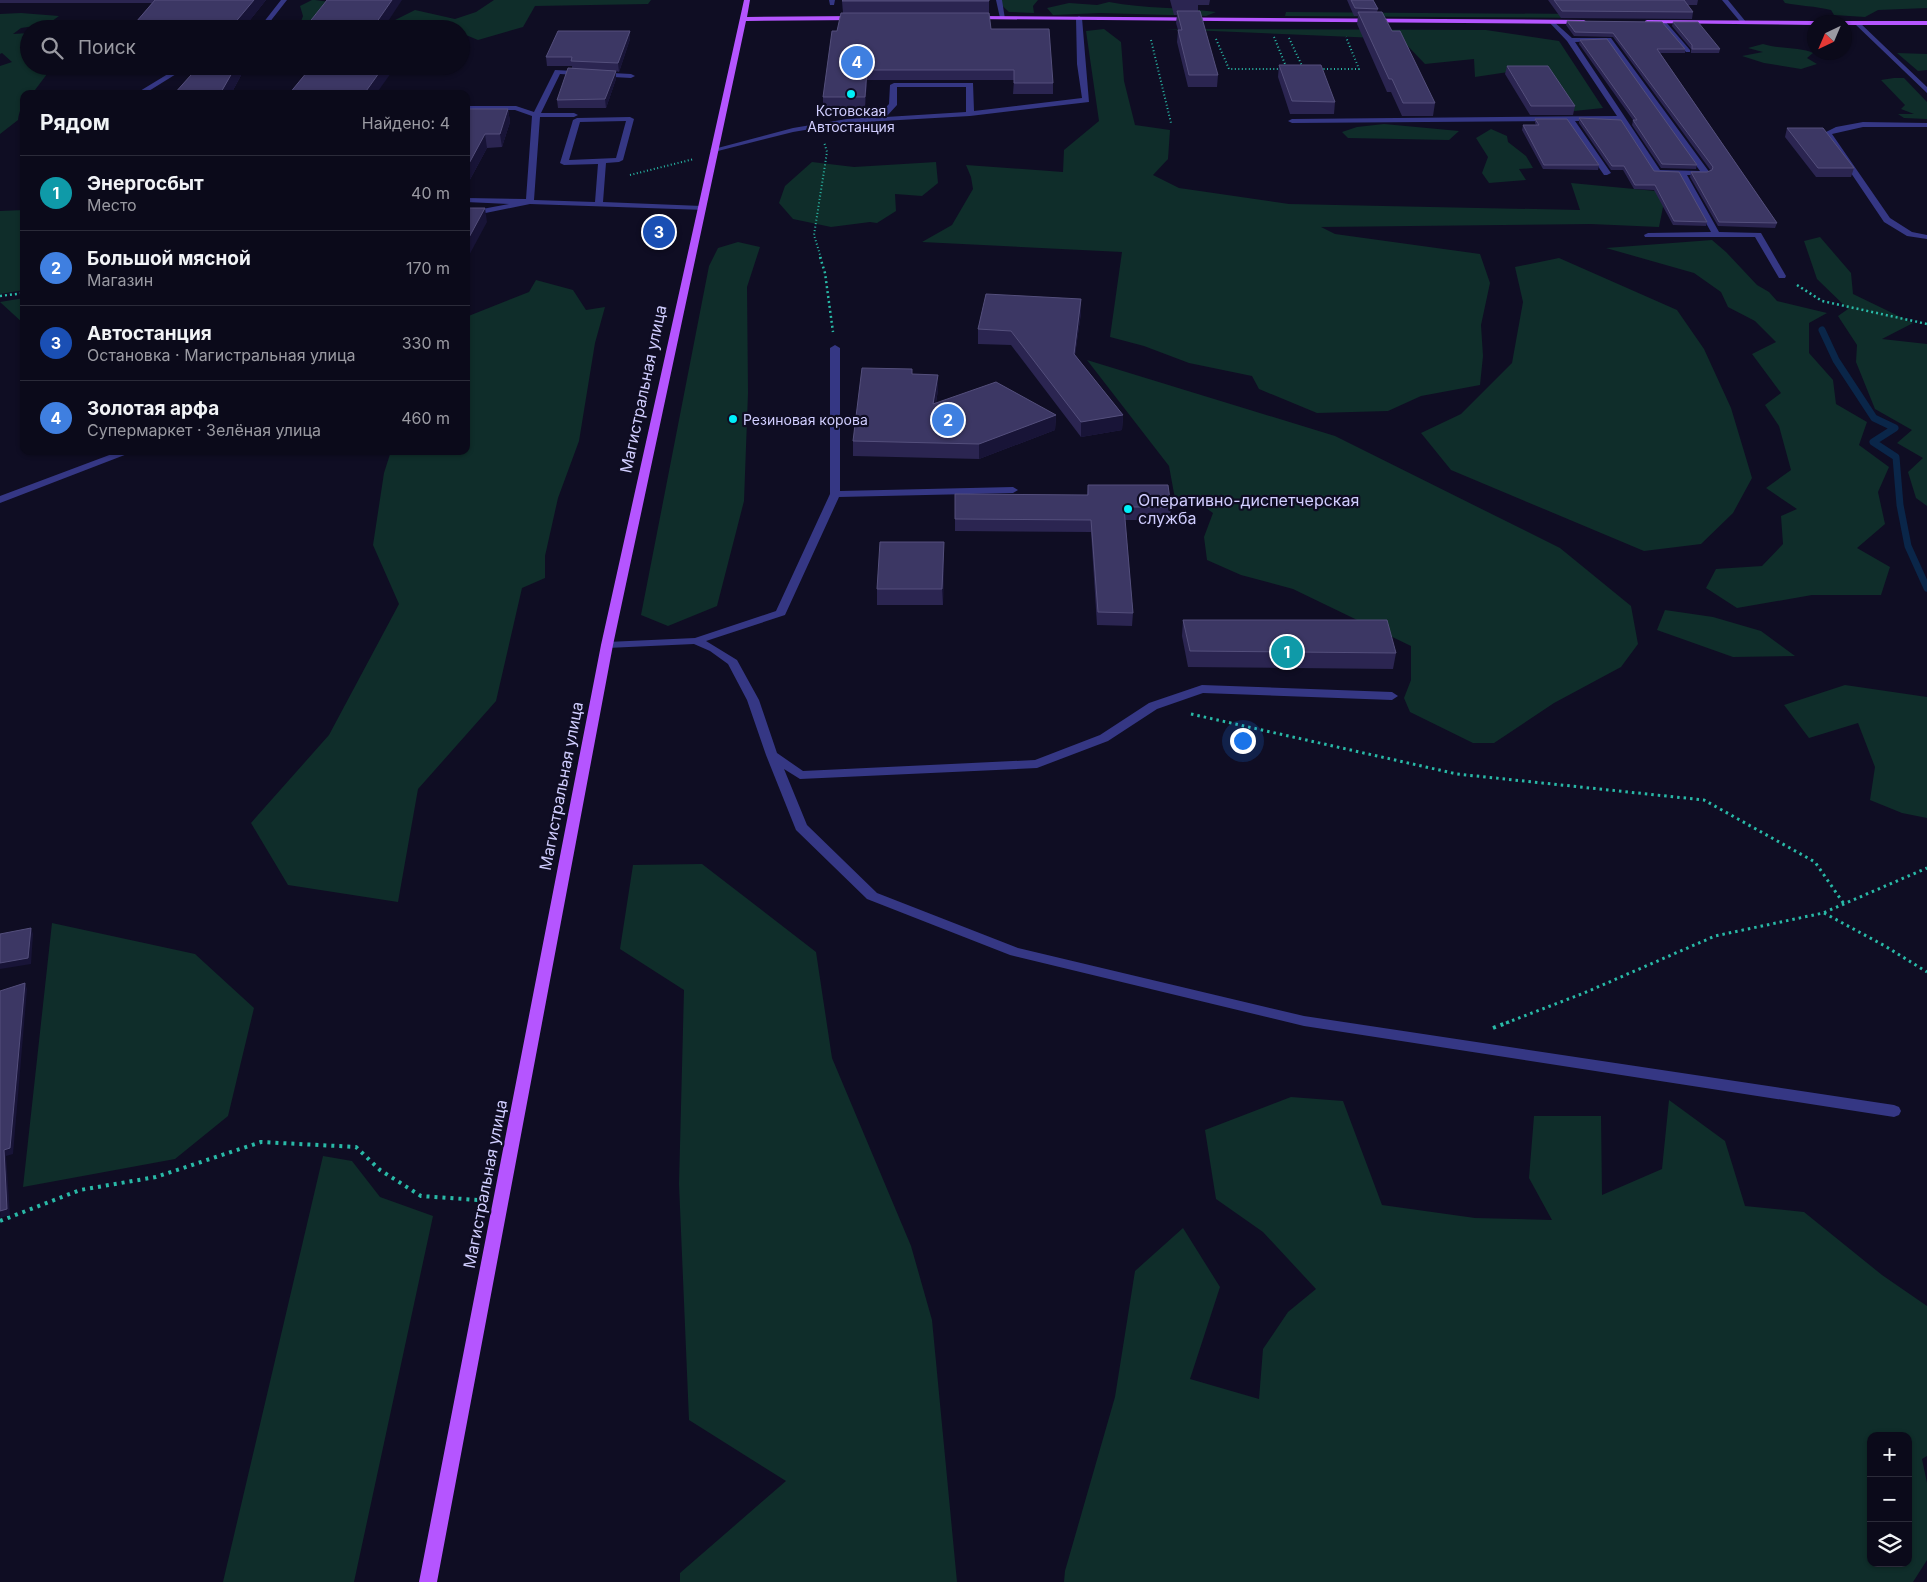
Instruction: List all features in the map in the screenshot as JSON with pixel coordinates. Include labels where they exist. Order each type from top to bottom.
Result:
[{"type":"main road","name":"Магистральная улица","points":[[428,1582],[607,645],[747,0]]},
{"type":"main road","points":[[742,19],[870,18]]},
{"type":"main road","points":[[965,18],[1589,22]]},
{"type":"main road","points":[[1635,22],[1807,23]]},
{"type":"main road","points":[[1852,23],[1927,23]]},
{"type":"street","points":[[269,20],[284,0]]},
{"type":"street","points":[[999,0],[1003,18]]},
{"type":"street","points":[[1725,0],[1744,23]]},
{"type":"street","points":[[714,150],[794,130],[848,121],[880,118],[928,118],[1086,100],[1081,64],[1079,18]]},
{"type":"street","points":[[1552,22],[1570,40],[1658,172],[1706,173],[1609,39],[1570,40]]},
{"type":"street","points":[[1663,22],[1688,51]]},
{"type":"street","points":[[1857,23],[1927,91]]},
{"type":"street","points":[[530,202],[536,116],[558,72],[631,76]]},
{"type":"street","points":[[145,90],[171,75]]},
{"type":"street","points":[[880,118],[893,105],[894,85],[970,85],[970,114]]},
{"type":"street","points":[[470,108],[516,108],[536,116],[574,115]]},
{"type":"street","points":[[1568,118],[1607,173]]},
{"type":"street","points":[[1292,121],[1622,118]]},
{"type":"street","points":[[630,119],[619,160],[602,161],[564,163],[577,120],[630,119]]},
{"type":"street","points":[[1927,125],[1851,125],[1837,128],[1828,133],[1887,220],[1910,234],[1927,237]]},
{"type":"street","points":[[599,204],[602,161]]},
{"type":"street","points":[[1682,173],[1716,234]]},
{"type":"street","points":[[470,200],[702,208]]},
{"type":"street","points":[[470,214],[530,202]]},
{"type":"street","points":[[1648,235],[1716,234],[1758,236],[1782,276]]},
{"type":"street","points":[[607,645],[696,641],[781,613],[835,494],[835,348]]},
{"type":"street","points":[[0,500],[119,455]]},
{"type":"street","points":[[835,494],[1014,490]]},
{"type":"street","points":[[696,641],[714,649],[733,662],[753,700],[772,755],[801,827],[872,896],[1015,952],[1304,1021],[1894,1112]]},
{"type":"street","points":[[772,755],[800,775],[1037,764],[1104,738],[1152,706],[1202,689],[1392,696]]},
{"type":"path","points":[[1216,38],[1229,69],[1304,69],[1286,32]]},
{"type":"path","points":[[1313,69],[1359,69],[1346,36]]},
{"type":"path","points":[[1274,37],[1287,69]]},
{"type":"path","points":[[1151,40],[1171,123]]},
{"type":"path","points":[[823,140],[827,152],[814,235],[825,273],[835,348]]},
{"type":"path","points":[[623,177],[688,159],[712,159]]},
{"type":"path","points":[[1782,276],[1822,302],[1927,324]]},
{"type":"path","points":[[0,296],[20,294]]},
{"type":"path","points":[[1190,714],[1457,774],[1704,800],[1815,862],[1844,904]]},
{"type":"path","points":[[1491,1029],[1584,994],[1715,936],[1824,913],[1927,868]]},
{"type":"path","points":[[1824,913],[1885,946],[1927,972]]},
{"type":"path","points":[[0,1222],[80,1190],[156,1177],[261,1142],[356,1147],[380,1170],[421,1196],[501,1202]]},
{"type":"green space","points":[[315,0],[358,6],[340,16],[325,20],[302,20],[303,16],[300,6]]},
{"type":"green space","points":[[494,0],[651,0],[648,4],[535,6],[523,27],[478,40],[470,37],[470,20],[395,20],[415,10],[455,19],[476,12]]},
{"type":"green space","points":[[996,0],[1038,0],[1033,6],[1034,13],[1009,12]]},
{"type":"green space","points":[[1783,0],[1927,0],[1927,8],[1878,10],[1865,17],[1834,15],[1831,10],[1785,3]]},
{"type":"green space","points":[[1109,2],[1216,12],[1206,16],[1100,13],[1053,15],[1047,8],[1069,3],[1097,5]]},
{"type":"green space","points":[[1286,12],[1580,14],[1585,18],[1285,16]]},
{"type":"green space","points":[[21,13],[59,16],[54,20],[20,20],[20,29],[13,34],[20,34],[20,75],[46,75],[35,90],[20,90],[18,120],[0,134],[0,66],[12,62],[2,53],[0,54],[0,14]]},
{"type":"green space","points":[[1104,29],[1121,42],[1124,81],[1135,125],[1170,130],[1168,159],[1153,175],[1179,188],[1289,204],[1580,210],[1571,183],[1666,192],[1659,227],[1591,224],[1321,227],[1335,234],[1480,254],[1490,283],[1481,325],[1483,356],[1480,385],[1421,396],[1388,411],[1317,413],[1259,389],[1252,376],[1189,363],[1144,346],[1110,337],[1122,252],[922,242],[952,225],[973,189],[966,165],[1063,172],[1064,150],[1099,121],[1086,31]]},
{"type":"green space","points":[[1165,29],[1486,30],[1559,41],[1603,108],[1574,111],[1515,71],[1475,77],[1474,59],[1425,64],[1401,39]]},
{"type":"green space","points":[[1763,44],[1807,51],[1807,60],[1817,64],[1801,69],[1764,63],[1742,56],[1763,52],[1748,48]]},
{"type":"green space","points":[[1897,53],[1927,54],[1927,70],[1918,71]]},
{"type":"green space","points":[[1904,78],[1927,102],[1927,119],[1904,118],[1898,114],[1914,114],[1901,109],[1905,105],[1881,80]]},
{"type":"green space","points":[[1384,124],[1459,131],[1449,140],[1348,138],[1342,132],[1357,127]]},
{"type":"green space","points":[[1491,129],[1507,136],[1508,142],[1526,156],[1533,168],[1519,169],[1526,180],[1489,183],[1482,173],[1488,157],[1476,138]]},
{"type":"green space","points":[[812,162],[854,167],[936,162],[938,183],[922,196],[895,194],[896,211],[877,223],[870,222],[831,227],[793,219],[779,203],[785,186]]},
{"type":"green space","points":[[20,210],[20,291],[0,294],[0,211]]},
{"type":"green space","points":[[1820,237],[1851,273],[1853,294],[1913,323],[1882,339],[1927,344],[1927,506],[1916,498],[1908,472],[1923,458],[1897,443],[1912,430],[1875,409],[1856,362],[1857,345],[1838,316],[1848,309],[1817,279],[1804,241]]},
{"type":"green space","points":[[1712,240],[1757,285],[1769,292],[1777,301],[1827,313],[1809,323],[1809,353],[1833,380],[1836,404],[1867,422],[1859,445],[1889,467],[1878,492],[1885,524],[1857,548],[1890,567],[1881,595],[1812,595],[1737,608],[1706,588],[1716,569],[1762,566],[1783,544],[1781,516],[1797,509],[1766,488],[1791,470],[1779,426],[1765,405],[1781,393],[1752,354],[1776,342],[1755,321],[1728,307],[1721,292],[1694,273],[1606,248]]},
{"type":"green space","points":[[738,242],[760,247],[747,287],[748,393],[744,501],[717,606],[668,626],[641,615],[709,266],[718,248]]},
{"type":"green space","points":[[1559,258],[1677,310],[1704,349],[1731,408],[1752,478],[1733,513],[1701,544],[1644,551],[1451,470],[1421,433],[1461,414],[1512,363],[1523,302],[1515,267]]},
{"type":"green space","points":[[536,280],[573,290],[586,310],[605,307],[595,343],[579,441],[558,498],[545,556],[545,578],[522,588],[496,701],[418,789],[398,902],[288,885],[251,823],[329,735],[399,604],[373,545],[384,473],[390,455],[470,455],[470,315],[529,292]]},
{"type":"green space","points":[[20,299],[20,320],[0,302]]},
{"type":"green space","points":[[1087,360],[1335,436],[1560,548],[1631,606],[1638,644],[1621,667],[1554,703],[1494,743],[1473,743],[1410,712],[1404,698],[1411,680],[1411,646],[1293,589],[1241,575],[1207,560],[1204,537],[1213,513],[1192,498],[1175,499],[1169,466]]},
{"type":"green space","points":[[1665,610],[1713,617],[1761,631],[1795,656],[1733,657],[1657,630]]},
{"type":"green space","points":[[1845,685],[1927,697],[1927,818],[1902,813],[1870,800],[1875,767],[1858,723],[1809,738],[1784,705]]},
{"type":"green space","points":[[702,864],[816,952],[832,1058],[911,1246],[932,1320],[957,1582],[680,1582],[680,1573],[786,1481],[689,1420],[679,1184],[684,990],[620,949],[633,865]]},
{"type":"green space","points":[[52,923],[195,954],[254,1008],[228,1116],[175,1159],[23,1187]]},
{"type":"green space","points":[[1291,1097],[1343,1101],[1382,1205],[1475,1218],[1552,1220],[1529,1178],[1534,1116],[1601,1116],[1602,1195],[1662,1169],[1669,1100],[1725,1141],[1745,1206],[1804,1212],[1882,1275],[1927,1306],[1927,1456],[1922,1459],[1927,1483],[1927,1560],[1913,1582],[1064,1582],[1065,1571],[1115,1397],[1135,1271],[1183,1228],[1220,1287],[1190,1379],[1259,1399],[1263,1349],[1288,1312],[1316,1289],[1263,1232],[1216,1199],[1205,1130]]},
{"type":"green space","points":[[323,1156],[352,1161],[380,1197],[433,1216],[354,1582],[223,1582]]},
{"type":"building","points":[[155,0],[254,0],[237,20],[138,20]]},
{"type":"building","points":[[327,0],[392,0],[378,20],[311,20]]},
{"type":"building","points":[[989,0],[989,1],[842,1]]},
{"type":"building","points":[[1351,0],[1373,0],[1378,9],[1355,8]]},
{"type":"building","points":[[1554,0],[1684,0],[1693,12],[1562,11]]},
{"type":"building","points":[[1177,11],[1200,11],[1218,75],[1189,75],[1178,30],[1182,30]]},
{"type":"building","points":[[1358,12],[1382,12],[1392,31],[1400,31],[1435,103],[1403,103],[1392,79],[1389,79]]},
{"type":"building","points":[[841,13],[989,13],[991,29],[1049,29],[1053,83],[1014,83],[1014,70],[867,70],[865,97],[823,97],[832,31],[837,31]]},
{"type":"building","points":[[1567,21],[1662,22],[1685,49],[1657,49],[1777,223],[1719,222],[1691,172],[1707,172],[1712,170],[1713,167],[1613,33],[1575,32]]},
{"type":"building","points":[[1673,22],[1698,22],[1720,49],[1692,49],[1692,45]]},
{"type":"building","points":[[558,31],[630,31],[618,63],[571,61],[572,57],[546,57]]},
{"type":"building","points":[[1607,39],[1697,165],[1662,164],[1633,120],[1637,120],[1580,40]]},
{"type":"building","points":[[1279,65],[1321,65],[1335,102],[1292,101]]},
{"type":"building","points":[[1507,66],[1548,66],[1575,106],[1531,106]]},
{"type":"building","points":[[568,68],[616,71],[605,99],[557,100]]},
{"type":"building","points":[[191,75],[231,75],[222,90],[178,90]]},
{"type":"building","points":[[305,75],[378,75],[367,90],[292,90]]},
{"type":"building","points":[[470,109],[508,109],[500,134],[485,134],[470,162]]},
{"type":"building","points":[[1579,118],[1621,120],[1654,171],[1679,172],[1707,222],[1674,221],[1655,185],[1635,185],[1624,166],[1612,166]]},
{"type":"building","points":[[1535,119],[1567,119],[1599,165],[1544,165],[1523,125],[1539,125]]},
{"type":"building","points":[[1787,128],[1823,128],[1854,168],[1818,168]]},
{"type":"building","points":[[470,208],[485,208],[470,236]]},
{"type":"building","points":[[986,294],[1081,299],[1074,354],[1123,415],[1081,422],[1011,331],[978,329]]},
{"type":"building","points":[[862,368],[912,369],[912,374],[938,375],[933,404],[996,382],[1056,415],[979,444],[853,441]]},
{"type":"building","points":[[1088,485],[1168,485],[1171,507],[1124,507],[1133,613],[1098,612],[1091,520],[955,519],[955,494],[1088,495]]},
{"type":"building","points":[[880,542],[944,542],[942,589],[877,589]]},
{"type":"building","points":[[1183,620],[1387,620],[1396,653],[1190,651]]},
{"type":"building","points":[[31,928],[28,958],[0,963],[0,934]]},
{"type":"building","points":[[25,983],[10,1148],[4,1150],[7,1209],[0,1211],[0,991]]},
{"type":"waterway","points":[[1822,330],[1836,360],[1874,418],[1895,428],[1873,442],[1896,457],[1900,505],[1908,546],[1927,588]]},
{"type":"place","name":"Золотая арфа","points":[[857,62]]},
{"type":"place","name":"Кстовская Автостанция","points":[[851,94]]},
{"type":"place","name":"Автостанция","points":[[659,232]]},
{"type":"place","name":"Резиновая корова","points":[[733,419]]},
{"type":"place","name":"Большой мясной","points":[[948,420]]},
{"type":"place","name":"Оперативно-диспетчерская служба","points":[[1128,509]]},
{"type":"place","name":"Энергосбыт","points":[[1287,652]]}]
